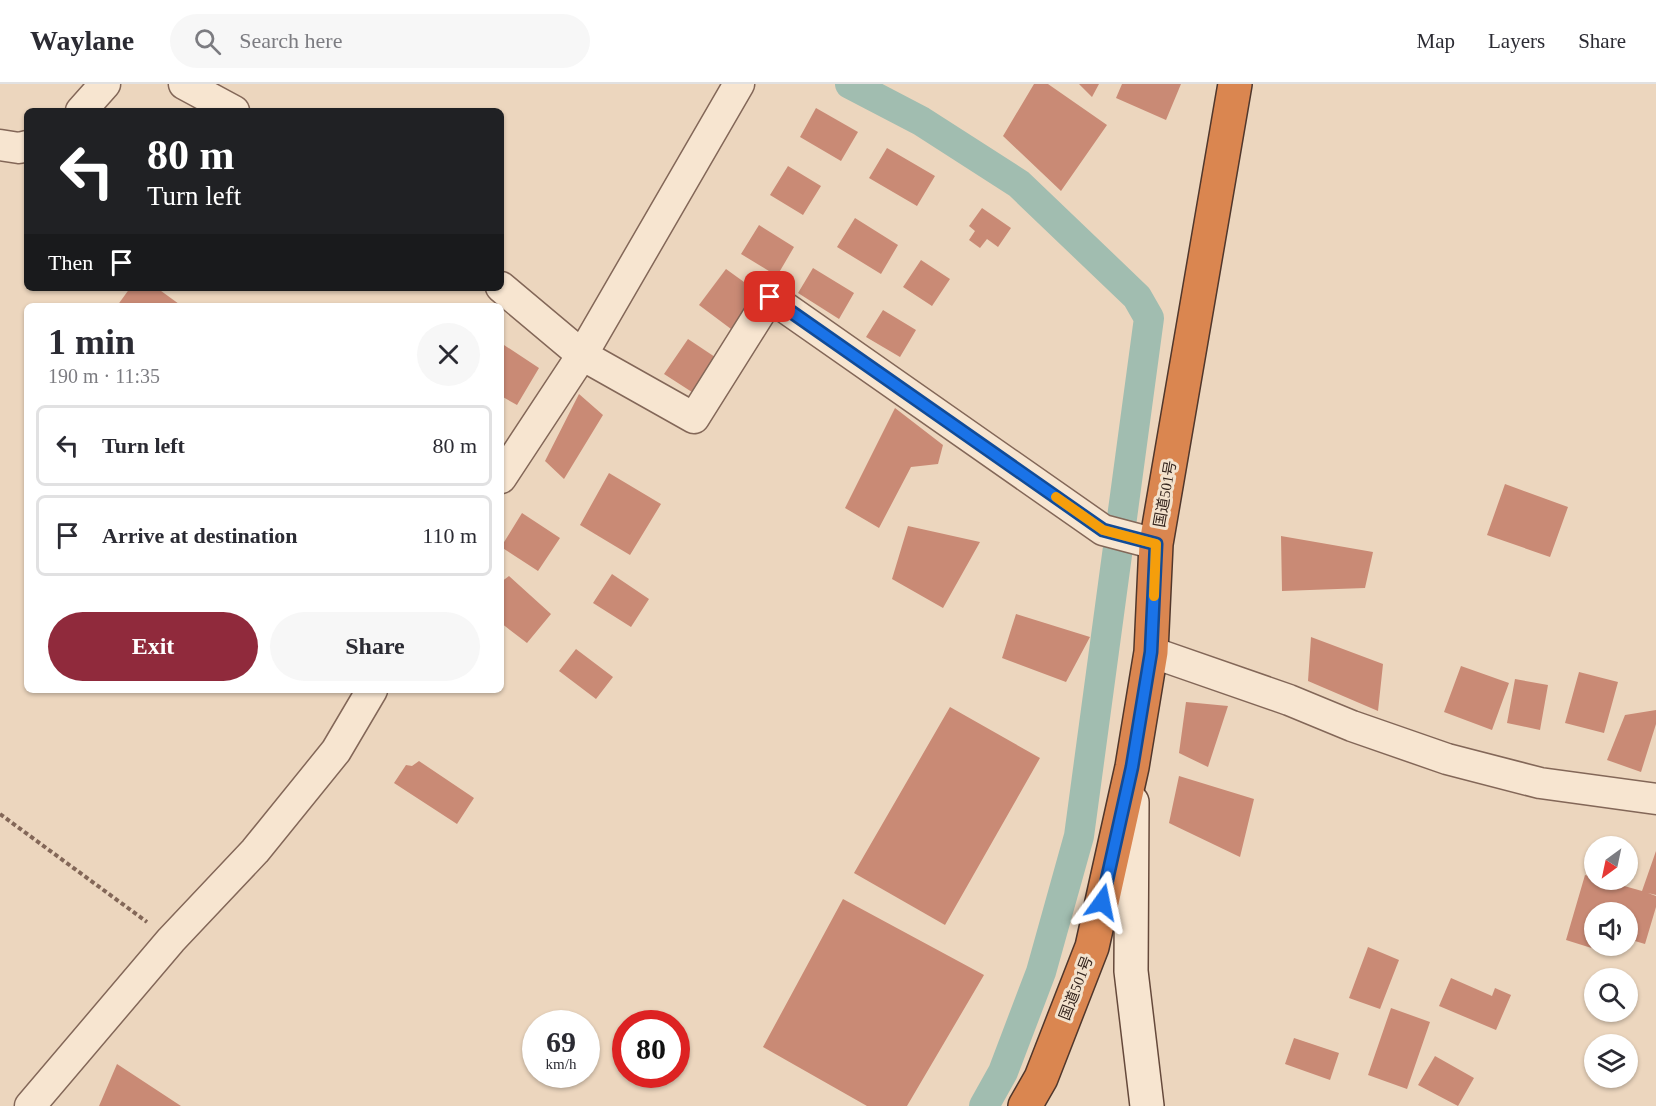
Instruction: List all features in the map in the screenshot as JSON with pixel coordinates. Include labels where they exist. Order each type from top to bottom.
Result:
[{"type":"highway","name":"国道501号","points":[[1026,1106],[1041,1078],[1092,947],[1132,767],[1151,652],[1146,541],[1235,84]]},
{"type":"street","points":[[84,108],[105,84]]},
{"type":"street","points":[[184,84],[228,108]]},
{"type":"street","points":[[504,473],[582,355],[739,84]]},
{"type":"street","points":[[0,145],[24,147]]},
{"type":"street","points":[[504,290],[582,355],[694,418],[770,297],[1103,530],[1146,541]]},
{"type":"street","points":[[1151,652],[1447,759],[1540,783],[1656,798]]},
{"type":"street","points":[[30,1106],[171,940],[255,851],[336,751],[370,693]]},
{"type":"street","points":[[1132,767],[1131,971],[1148,1106]]},
{"type":"path","points":[[0,814],[171,940]]},
{"type":"building","points":[[1034,84],[1048,84],[1107,125],[1061,191],[1003,136]]},
{"type":"building","points":[[1079,84],[1099,84],[1092,97]]},
{"type":"building","points":[[1122,84],[1181,84],[1166,120],[1116,98]]},
{"type":"building","points":[[816,108],[858,132],[841,161],[800,137]]},
{"type":"building","points":[[887,148],[935,176],[917,206],[869,178]]},
{"type":"building","points":[[788,166],[821,186],[803,215],[770,195]]},
{"type":"building","points":[[982,208],[1011,228],[998,247],[987,239],[980,248],[969,240],[975,231],[969,226]]},
{"type":"building","points":[[855,218],[898,245],[881,274],[837,247]]},
{"type":"building","points":[[759,225],[794,247],[777,276],[741,254]]},
{"type":"building","points":[[921,260],[950,279],[932,306],[903,287]]},
{"type":"building","points":[[813,268],[854,293],[839,319],[798,293]]},
{"type":"building","points":[[726,269],[762,295],[735,332],[699,305]]},
{"type":"building","points":[[128,291],[161,291],[178,303],[119,303]]},
{"type":"building","points":[[883,310],[916,330],[900,357],[866,337]]},
{"type":"building","points":[[688,339],[718,359],[695,394],[664,374]]},
{"type":"building","points":[[504,345],[539,368],[517,405],[504,398]]},
{"type":"building","points":[[579,394],[603,415],[564,479],[545,461]]},
{"type":"building","points":[[895,408],[943,445],[938,464],[911,467],[879,528],[845,508]]},
{"type":"building","points":[[609,473],[661,504],[630,555],[580,525]]},
{"type":"building","points":[[1505,484],[1568,507],[1550,557],[1487,535]]},
{"type":"building","points":[[522,513],[560,538],[538,571],[504,549],[504,542]]},
{"type":"building","points":[[908,526],[980,542],[943,608],[892,579]]},
{"type":"building","points":[[1281,536],[1373,552],[1365,588],[1282,591]]},
{"type":"building","points":[[612,574],[649,599],[631,627],[593,603]]},
{"type":"building","points":[[509,576],[551,614],[527,643],[504,625],[504,580]]},
{"type":"building","points":[[1016,614],[1090,637],[1066,682],[1002,658]]},
{"type":"building","points":[[1311,637],[1383,664],[1378,711],[1308,681]]},
{"type":"building","points":[[576,649],[613,677],[596,699],[559,671]]},
{"type":"building","points":[[1461,666],[1509,683],[1492,730],[1444,712]]},
{"type":"building","points":[[1579,672],[1618,682],[1604,733],[1565,723]]},
{"type":"building","points":[[1515,679],[1548,685],[1540,730],[1507,723]]},
{"type":"building","points":[[1186,702],[1228,706],[1208,767],[1179,753]]},
{"type":"building","points":[[950,707],[1040,758],[945,925],[854,873]]},
{"type":"building","points":[[1656,710],[1656,724],[1641,772],[1607,760],[1625,715]]},
{"type":"building","points":[[419,761],[474,798],[457,824],[394,783],[406,765],[412,766]]},
{"type":"building","points":[[1179,776],[1254,799],[1240,857],[1169,823]]},
{"type":"building","points":[[1656,851],[1656,895],[1648,893],[1656,896],[1656,907],[1645,944],[1638,942],[1638,902],[1584,902],[1584,946],[1566,940],[1584,878],[1584,890],[1642,891]]},
{"type":"building","points":[[843,899],[984,975],[907,1106],[867,1106],[763,1047]]},
{"type":"building","points":[[1368,947],[1399,960],[1380,1009],[1349,998]]},
{"type":"building","points":[[1451,978],[1492,996],[1495,988],[1511,995],[1496,1030],[1439,1006]]},
{"type":"building","points":[[1391,1008],[1430,1022],[1407,1089],[1368,1075]]},
{"type":"building","points":[[1294,1038],[1339,1053],[1330,1080],[1285,1064]]},
{"type":"building","points":[[1435,1056],[1474,1078],[1458,1106],[1418,1085]]},
{"type":"building","points":[[117,1064],[181,1106],[99,1106]]},
{"type":"waterway","points":[[850,84],[921,121],[1019,184],[1137,297],[1149,318],[1079,836],[1041,972],[1003,1072],[984,1106]]},
{"type":"slow traffic","points":[[1056,497],[1103,530],[1156,544],[1154,596]]},
{"type":"route","points":[[770,297],[1103,530],[1156,544],[1151,652],[1132,767],[1102,902]]}]
